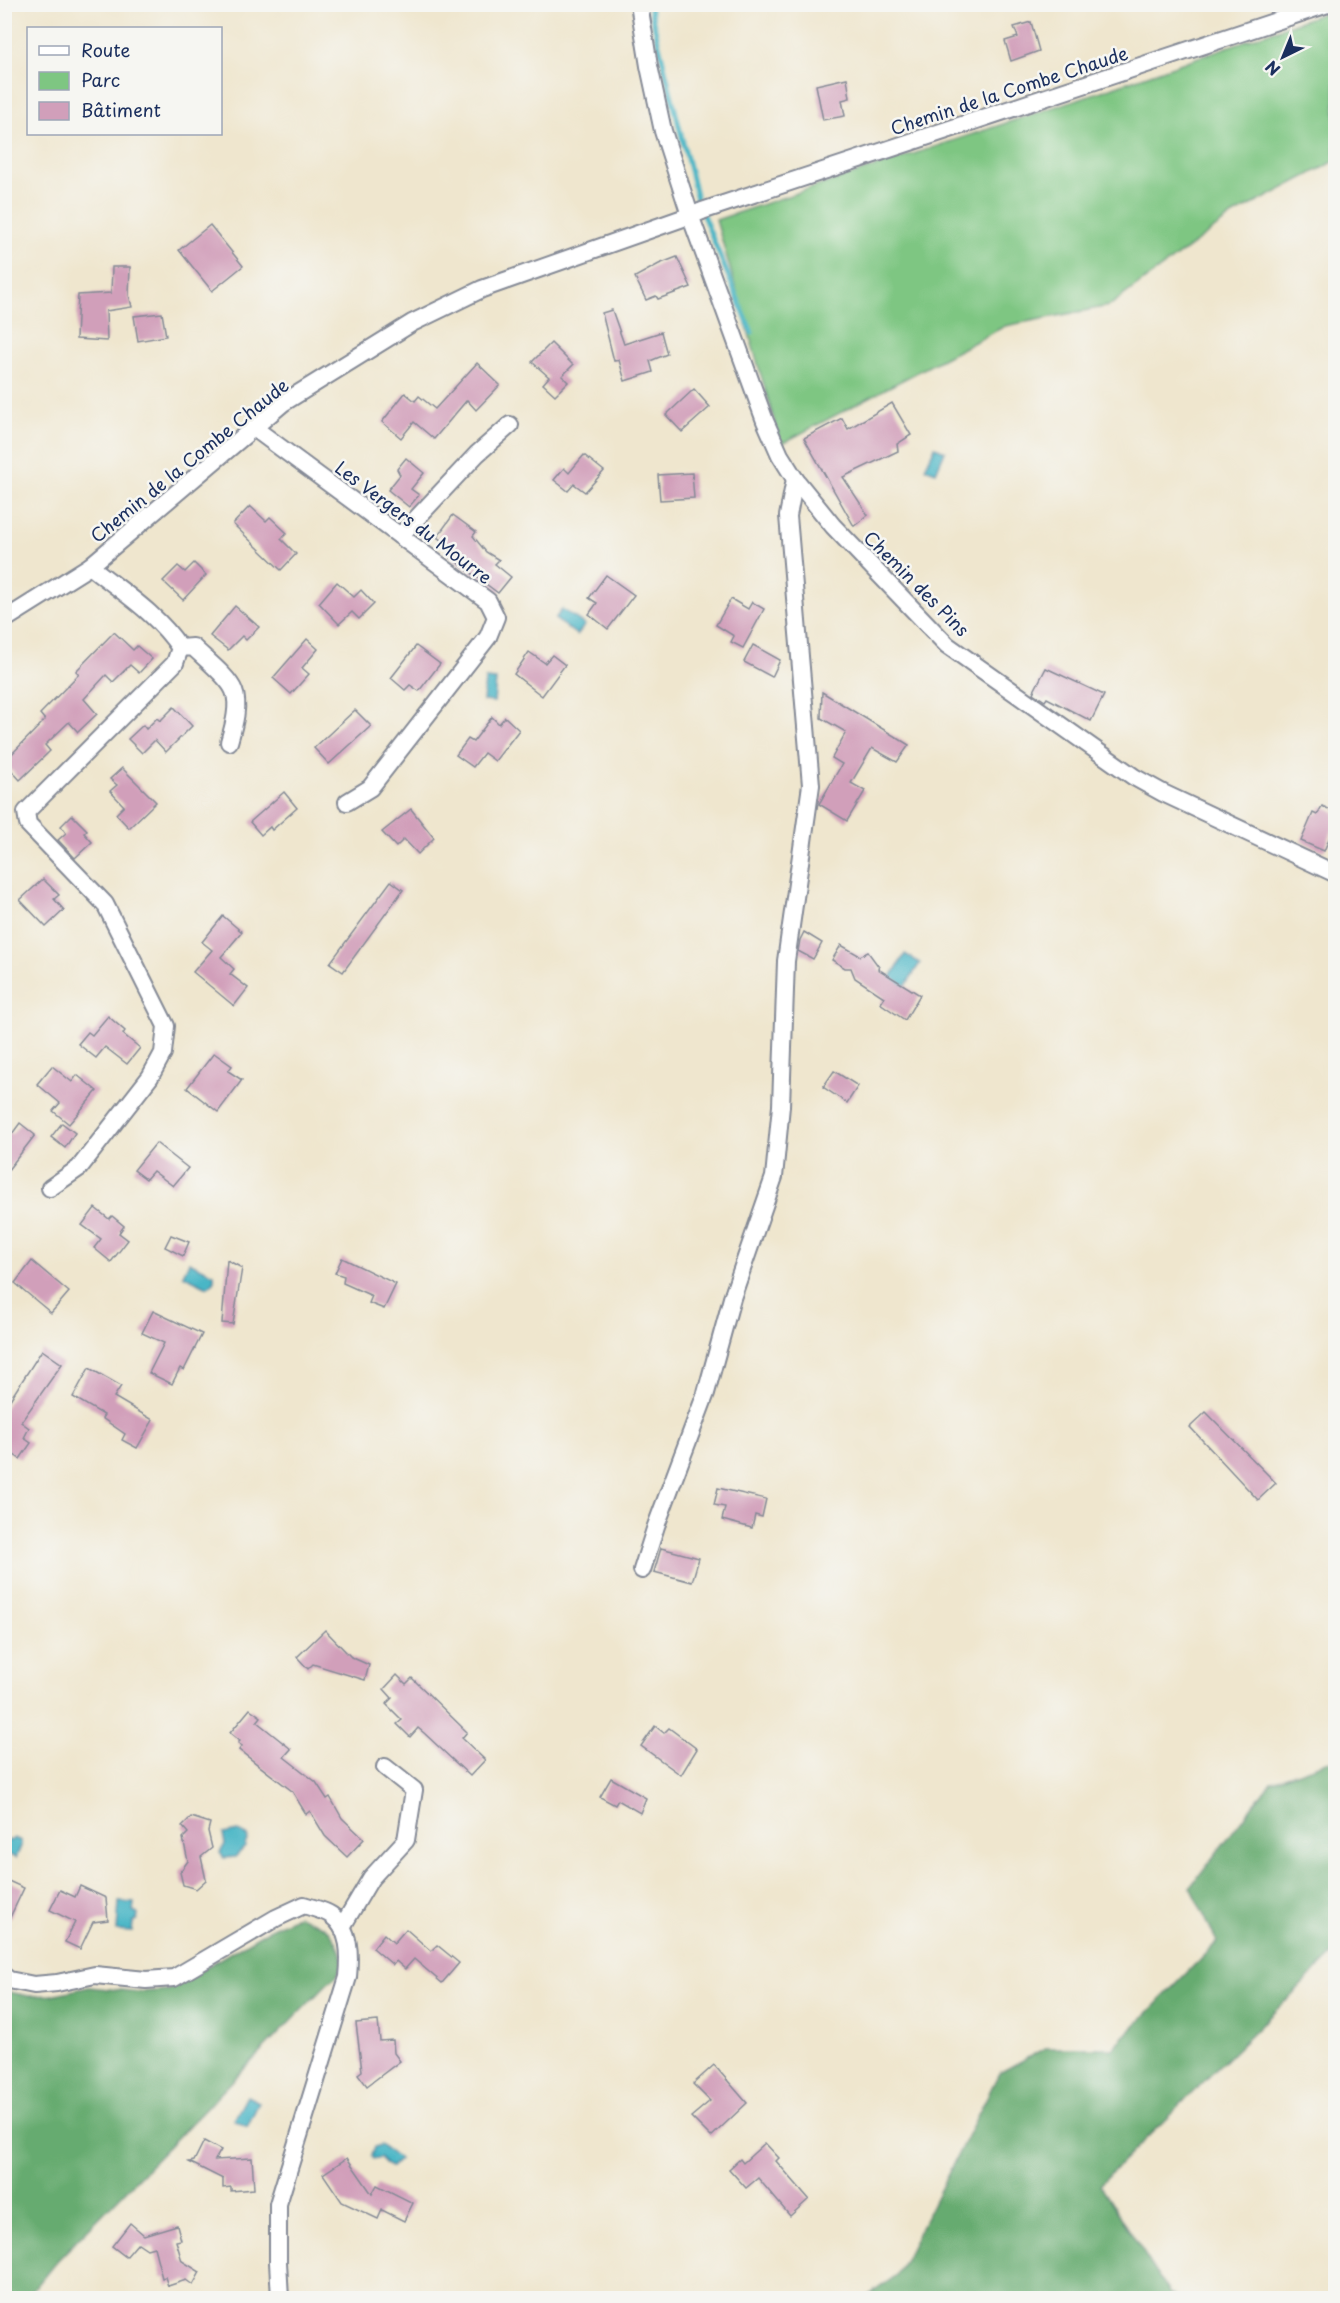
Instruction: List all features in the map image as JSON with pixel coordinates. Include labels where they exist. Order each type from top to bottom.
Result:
[{"type":"street","name":"Chemin des Pins","points":[[639,4],[663,131],[698,213],[765,422],[780,455],[795,479],[833,526],[947,645],[1134,777],[1163,794],[1335,874]]},
{"type":"street","name":"Chemin de la Combe Chaude","points":[[4,620],[90,566],[283,403],[412,323],[482,289],[698,213],[1328,4]]},
{"type":"street","points":[[400,536],[477,454],[510,425]]},
{"type":"street","name":"Les Vergers du Mourre","points":[[254,428],[488,601],[496,617],[488,637],[370,788],[347,802]]},
{"type":"street","points":[[642,1570],[706,1393],[732,1298],[774,1177],[782,1106],[786,961],[811,784],[788,516],[795,479]]},
{"type":"street","points":[[90,566],[162,626],[180,648]]},
{"type":"street","points":[[180,648],[192,647],[226,680],[234,692],[235,721],[229,742]]},
{"type":"street","points":[[50,1188],[78,1168],[150,1077],[163,1053],[166,1026],[105,904],[28,824],[26,812],[176,663],[180,648]]},
{"type":"street","points":[[342,1927],[371,1878],[406,1840],[414,1790],[385,1767]]},
{"type":"street","points":[[4,1976],[9,1980],[34,1984],[57,1983],[95,1975],[146,1980],[174,1978],[276,1917],[303,1905],[330,1914],[342,1927],[350,1950],[348,1977],[278,2204],[280,2298]]},
{"type":"green space","points":[[1335,9],[1335,161],[1233,215],[1109,306],[1005,326],[781,444],[716,220],[1105,90]]},
{"type":"green space","points":[[1335,1759],[1335,1952],[1100,2184],[1169,2293],[1178,2298],[865,2298],[897,2275],[999,2073],[1045,2048],[1113,2048],[1217,1942],[1190,1887],[1271,1782]]},
{"type":"green space","points":[[298,1916],[324,1927],[333,1936],[344,1962],[337,1976],[55,2263],[27,2298],[5,2298],[4,1991],[29,1996],[51,1995],[89,1987],[140,1992],[168,1990],[270,1929]]},
{"type":"water","points":[[935,447],[945,451],[936,472],[925,468]]},
{"type":"water","points":[[562,609],[585,625],[577,635],[555,619]]},
{"type":"water","points":[[485,679],[496,680],[494,702],[483,701]]},
{"type":"water","points":[[905,954],[920,963],[902,991],[888,982]]},
{"type":"water","points":[[189,1262],[214,1274],[214,1282],[208,1287],[183,1275]]},
{"type":"water","points":[[238,1831],[248,1838],[246,1846],[235,1857],[224,1858],[220,1853],[225,1844],[223,1834]]},
{"type":"water","points":[[14,1838],[21,1841],[16,1858],[5,1853],[5,1839],[10,1841]]},
{"type":"water","points":[[119,1902],[134,1903],[133,1912],[138,1914],[137,1920],[133,1922],[132,1932],[117,1931]]},
{"type":"water","points":[[247,2096],[259,2102],[247,2127],[234,2120]]},
{"type":"water","points":[[381,2145],[399,2159],[391,2167],[385,2164],[380,2157],[373,2159],[371,2156],[374,2147]]},
{"type":"building","points":[[1031,22],[1039,51],[1011,61],[1005,41],[1018,37],[1014,27]]},
{"type":"building","points":[[847,78],[850,98],[842,100],[845,116],[823,120],[816,85]]},
{"type":"building","points":[[210,225],[243,266],[212,291],[179,250]]},
{"type":"building","points":[[677,257],[691,287],[658,299],[656,296],[646,300],[635,277]]},
{"type":"building","points":[[112,267],[130,267],[129,295],[132,307],[106,311],[107,341],[76,339],[78,295],[111,293]]},
{"type":"building","points":[[612,310],[624,344],[661,332],[667,354],[650,361],[653,372],[625,381],[619,360],[614,361],[602,313]]},
{"type":"building","points":[[162,313],[166,336],[138,341],[134,316]]},
{"type":"building","points":[[551,343],[573,365],[562,376],[568,382],[555,395],[543,384],[549,377],[532,362]]},
{"type":"building","points":[[477,363],[500,385],[476,410],[467,400],[434,439],[414,422],[401,438],[382,422],[405,393],[415,401],[419,396],[435,409]]},
{"type":"building","points":[[694,389],[710,407],[682,432],[666,415]]},
{"type":"building","points":[[892,403],[911,435],[897,444],[898,451],[843,477],[868,515],[854,526],[804,438],[842,418],[848,429]]},
{"type":"building","points":[[584,455],[604,471],[585,492],[574,484],[568,491],[554,480],[564,468],[569,473]]},
{"type":"building","points":[[406,458],[424,473],[411,489],[419,495],[409,507],[388,490],[400,475],[397,469]]},
{"type":"building","points":[[692,473],[694,498],[660,500],[658,475]]},
{"type":"building","points":[[250,506],[266,521],[270,517],[287,533],[281,539],[296,554],[281,570],[233,524]]},
{"type":"building","points":[[453,515],[476,532],[473,536],[486,552],[499,560],[495,564],[511,577],[498,593],[450,557],[454,550],[437,537]]},
{"type":"building","points":[[194,563],[206,575],[183,600],[163,581],[178,566],[185,572]]},
{"type":"building","points":[[606,575],[634,595],[608,629],[589,614],[597,603],[589,598]]},
{"type":"building","points":[[337,582],[354,597],[361,590],[374,604],[359,619],[352,612],[339,624],[319,603]]},
{"type":"building","points":[[731,599],[748,609],[752,602],[764,609],[743,648],[731,642],[734,636],[716,625]]},
{"type":"building","points":[[235,606],[259,627],[246,640],[242,636],[228,650],[210,636]]},
{"type":"building","points":[[114,632],[133,650],[137,646],[152,659],[139,673],[130,665],[113,682],[106,675],[84,699],[97,714],[78,732],[69,722],[45,745],[50,751],[20,780],[4,762],[45,720],[40,714],[79,674],[76,671]]},
{"type":"building","points":[[307,639],[318,649],[302,668],[309,674],[291,694],[273,678]]},
{"type":"building","points":[[753,645],[780,660],[772,677],[744,662]]},
{"type":"building","points":[[416,646],[440,664],[419,691],[410,685],[405,690],[391,678]]},
{"type":"building","points":[[529,652],[545,663],[552,655],[565,665],[542,696],[514,674]]},
{"type":"building","points":[[1046,668],[1104,695],[1091,721],[1047,698],[1045,701],[1033,693]]},
{"type":"building","points":[[822,692],[909,745],[897,762],[872,748],[851,783],[865,791],[847,821],[819,804],[842,764],[832,758],[846,732],[821,718]]},
{"type":"building","points":[[174,707],[192,726],[166,752],[155,740],[142,753],[128,739],[143,725],[146,729],[157,718],[160,721]]},
{"type":"building","points":[[355,710],[371,726],[329,764],[314,748]]},
{"type":"building","points":[[492,717],[499,724],[505,717],[519,730],[495,761],[484,753],[473,767],[456,755],[468,739],[473,742]]},
{"type":"building","points":[[122,768],[156,802],[129,828],[116,814],[124,806],[110,791],[117,785],[110,779]]},
{"type":"building","points":[[284,792],[297,808],[272,830],[270,827],[261,835],[250,822]]},
{"type":"building","points":[[1322,806],[1335,812],[1335,824],[1324,851],[1301,841],[1313,813],[1317,815]]},
{"type":"building","points":[[411,809],[434,838],[418,854],[404,839],[396,847],[382,832]]},
{"type":"building","points":[[72,815],[87,830],[84,833],[92,842],[75,858],[58,840],[66,833],[61,826]]},
{"type":"building","points":[[43,879],[59,895],[54,899],[64,910],[46,927],[20,900]]},
{"type":"building","points":[[391,881],[403,890],[343,972],[330,963]]},
{"type":"building","points":[[223,916],[242,932],[221,957],[234,969],[230,974],[248,988],[234,1006],[193,972],[212,950],[202,942]]},
{"type":"building","points":[[804,932],[822,943],[813,959],[798,951]]},
{"type":"building","points":[[841,945],[860,956],[868,952],[879,967],[878,969],[920,995],[905,1020],[880,1003],[884,997],[855,978],[851,968],[845,968],[832,960]]},
{"type":"building","points":[[108,1016],[125,1031],[123,1034],[140,1048],[127,1064],[105,1047],[96,1058],[78,1044],[88,1032],[92,1035]]},
{"type":"building","points":[[214,1053],[232,1066],[228,1071],[242,1080],[218,1112],[187,1088]]},
{"type":"building","points":[[52,1066],[72,1082],[77,1075],[97,1091],[69,1124],[53,1111],[60,1103],[37,1084]]},
{"type":"building","points":[[834,1071],[858,1086],[847,1103],[823,1087]]},
{"type":"building","points":[[20,1123],[35,1135],[4,1175],[4,1129],[12,1134]]},
{"type":"building","points":[[62,1123],[75,1133],[65,1148],[51,1137]]},
{"type":"building","points":[[156,1143],[188,1168],[173,1186],[153,1171],[146,1179],[134,1170]]},
{"type":"building","points":[[95,1208],[109,1219],[112,1216],[124,1226],[119,1233],[128,1240],[111,1262],[94,1248],[101,1239],[82,1225]]},
{"type":"building","points":[[171,1235],[189,1242],[183,1256],[165,1247]]},
{"type":"building","points":[[342,1258],[396,1284],[384,1309],[369,1303],[372,1296],[343,1283],[344,1276],[335,1273]]},
{"type":"building","points":[[227,1260],[242,1268],[233,1324],[222,1323]]},
{"type":"building","points":[[32,1261],[69,1292],[51,1313],[15,1283]]},
{"type":"building","points":[[153,1311],[202,1334],[184,1370],[180,1368],[172,1384],[149,1373],[164,1343],[142,1333]]},
{"type":"building","points":[[42,1350],[62,1364],[21,1422],[29,1428],[24,1438],[31,1443],[20,1459],[4,1448],[4,1409]]},
{"type":"building","points":[[89,1368],[121,1386],[114,1397],[153,1420],[137,1448],[122,1440],[125,1434],[102,1418],[104,1415],[73,1397]]},
{"type":"building","points":[[1206,1412],[1276,1483],[1258,1500],[1190,1427]]},
{"type":"building","points":[[718,1488],[766,1499],[762,1517],[755,1515],[752,1528],[722,1520],[725,1507],[714,1505]]},
{"type":"building","points":[[661,1548],[699,1558],[692,1582],[654,1572]]},
{"type":"building","points":[[325,1630],[351,1657],[369,1665],[365,1680],[313,1664],[308,1669],[297,1657]]},
{"type":"building","points":[[397,1675],[406,1684],[412,1678],[467,1732],[462,1738],[485,1760],[470,1776],[418,1728],[410,1737],[397,1724],[402,1720],[386,1704],[392,1698],[384,1689]]},
{"type":"building","points":[[250,1709],[261,1717],[257,1722],[291,1749],[284,1757],[316,1782],[327,1799],[330,1797],[342,1818],[364,1839],[347,1857],[325,1836],[310,1811],[306,1814],[292,1791],[239,1750],[242,1746],[238,1743],[240,1741],[230,1733]]},
{"type":"building","points":[[655,1726],[664,1733],[669,1728],[697,1749],[681,1775],[641,1746]]},
{"type":"building","points":[[611,1778],[646,1798],[640,1813],[618,1800],[615,1805],[600,1797]]},
{"type":"building","points":[[191,1817],[210,1823],[208,1831],[212,1848],[201,1857],[206,1880],[196,1889],[183,1885],[180,1872],[188,1861],[183,1838],[188,1833],[182,1826]]},
{"type":"building","points":[[4,1879],[24,1888],[4,1930]]},
{"type":"building","points":[[80,1886],[106,1898],[108,1920],[93,1922],[80,1949],[65,1942],[75,1922],[50,1910],[60,1890],[75,1897]]},
{"type":"building","points":[[406,1929],[431,1951],[437,1945],[459,1963],[442,1983],[414,1959],[405,1969],[396,1961],[393,1965],[373,1948],[384,1934],[394,1943]]},
{"type":"building","points":[[378,2021],[380,2041],[393,2040],[394,2053],[400,2061],[367,2086],[358,2074],[362,2071],[356,2023]]},
{"type":"building","points":[[714,2065],[747,2103],[711,2137],[691,2117],[710,2101],[693,2084]]},
{"type":"building","points":[[204,2141],[221,2150],[215,2160],[252,2158],[254,2189],[231,2191],[231,2187],[223,2188],[223,2179],[189,2162],[194,2161]]},
{"type":"building","points":[[765,2143],[779,2158],[776,2161],[809,2199],[790,2216],[758,2178],[746,2188],[729,2169],[740,2159],[743,2163]]},
{"type":"building","points":[[347,2158],[372,2194],[377,2185],[413,2203],[404,2221],[382,2210],[378,2219],[342,2202],[323,2174]]},
{"type":"building","points":[[130,2223],[144,2235],[177,2225],[181,2240],[176,2241],[182,2261],[200,2272],[193,2285],[186,2280],[168,2286],[165,2277],[162,2278],[154,2247],[147,2249],[138,2243],[126,2257],[112,2246]]},
{"type":"waterway","points":[[649,4],[698,203],[752,333]]}]
